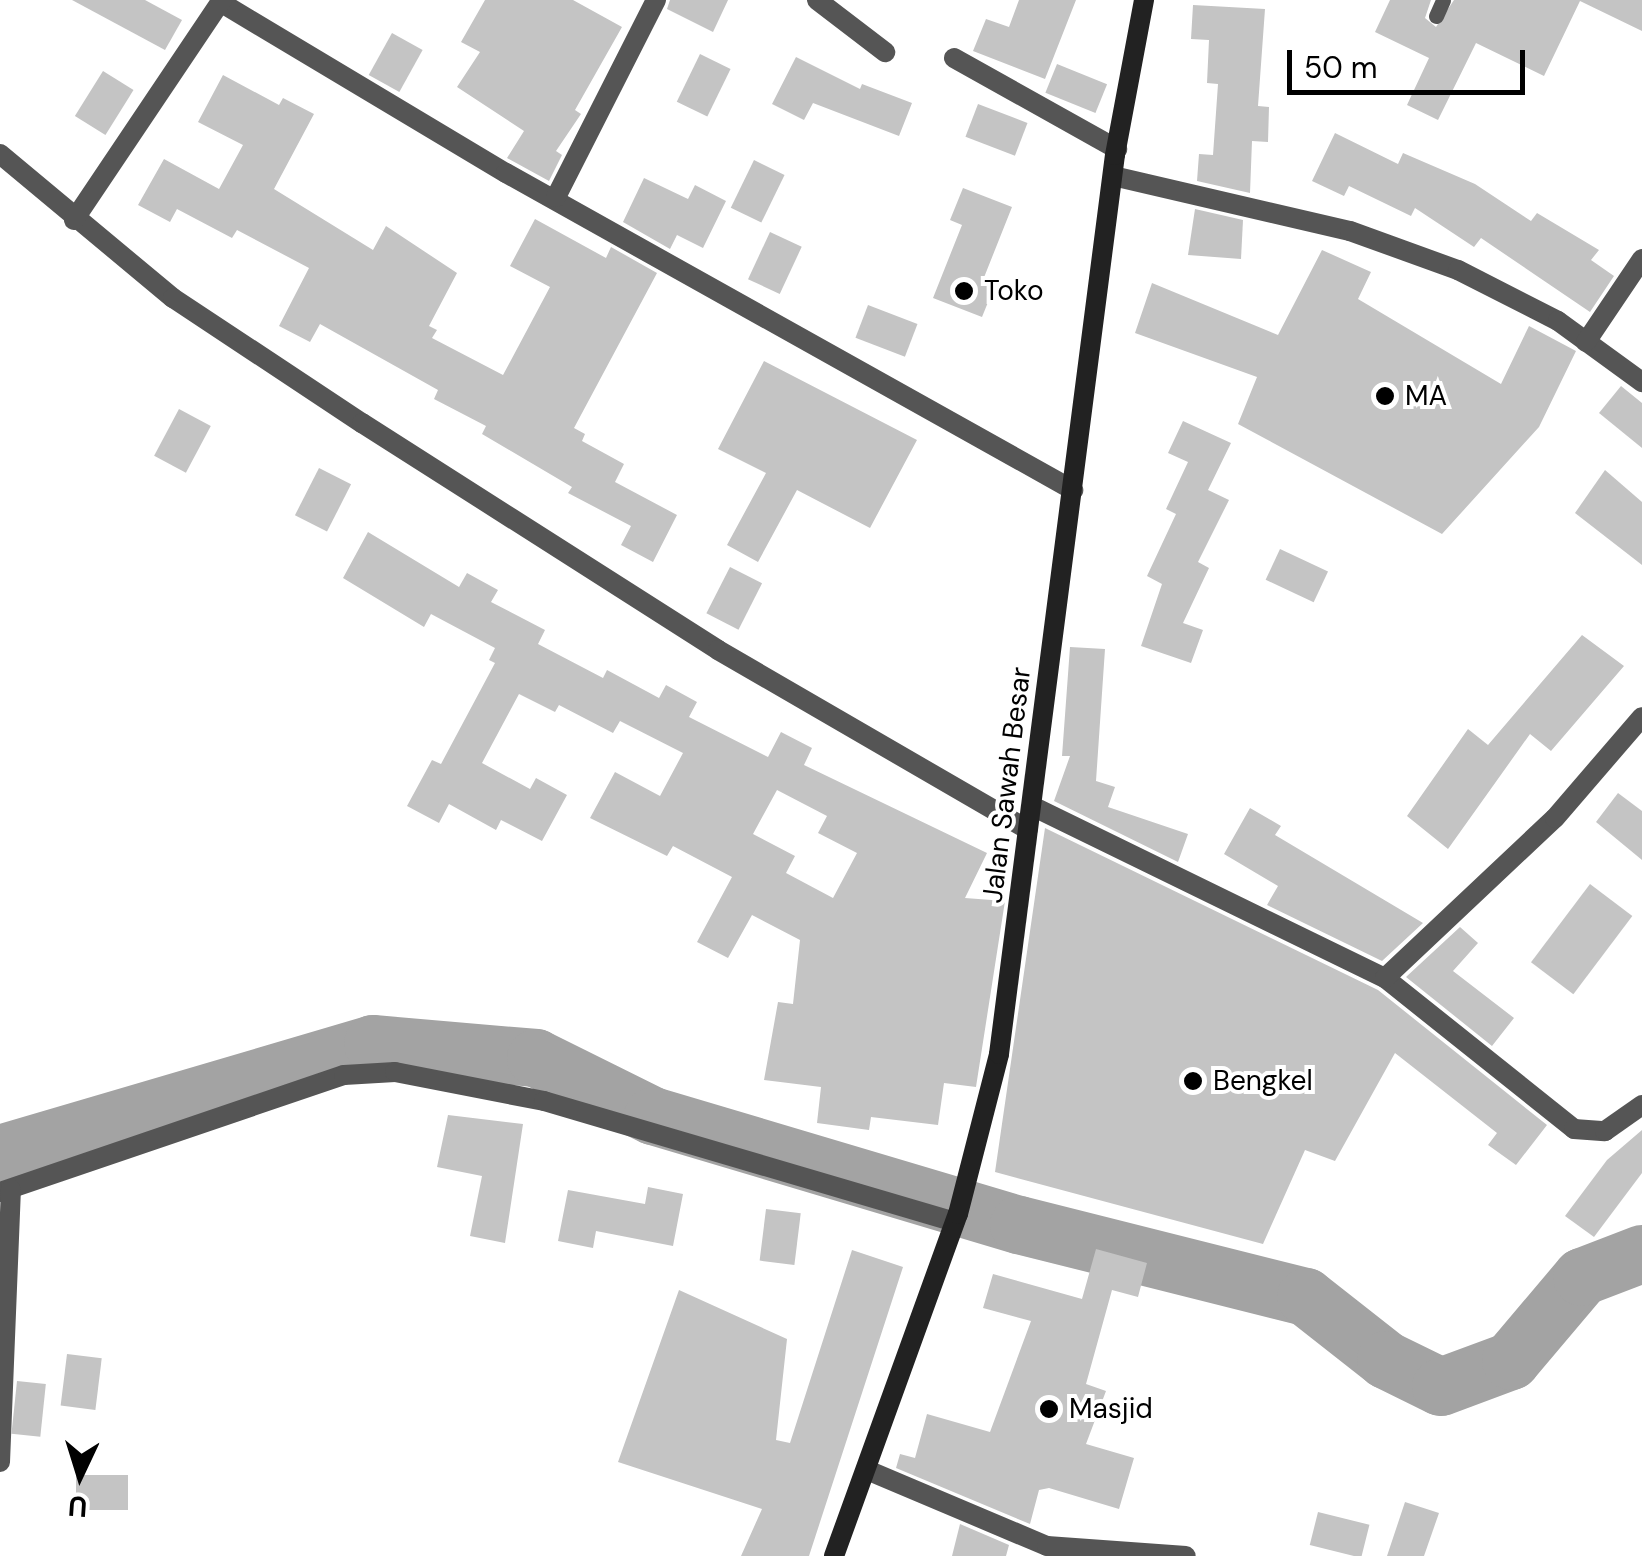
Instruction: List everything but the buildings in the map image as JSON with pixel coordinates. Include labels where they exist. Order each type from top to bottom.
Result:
[{"type":"main road","name":"Jalan Sawah Besar","points":[[834,1556],[957,1218],[999,1054],[1113,176],[1144,0]]},
{"type":"street","points":[[556,197],[656,0]]},
{"type":"street","points":[[817,0],[886,52]]},
{"type":"street","points":[[74,220],[221,1],[556,197],[1073,490]]},
{"type":"street","points":[[954,58],[1117,148]]},
{"type":"street","points":[[0,154],[74,220],[173,298],[362,423],[792,695],[1028,830]]},
{"type":"street","points":[[1113,176],[1350,231],[1458,270],[1586,342],[1642,382]]},
{"type":"street","points":[[1586,342],[1642,260]]},
{"type":"street","points":[[1385,978],[1554,818],[1642,718]]},
{"type":"street","points":[[1032,806],[1385,978],[1574,1128],[1604,1131],[1642,1105]]},
{"type":"street","points":[[0,1462],[6,1191],[344,1075],[395,1072],[544,1100],[957,1218]]},
{"type":"street","points":[[867,1470],[1047,1546],[1186,1556]]},
{"type":"lane","points":[[1436,16],[1443,0]]},
{"type":"waterway","points":[[0,1154],[373,1044],[536,1058],[653,1116],[1019,1225],[1306,1297],[1386,1360],[1441,1387],[1511,1361],[1582,1277],[1642,1254]]},
{"type":"place","name":"Toko","points":[[964,291]]},
{"type":"place","name":"MA","points":[[1385,396]]},
{"type":"place","name":"Bengkel","points":[[1193,1081]]},
{"type":"place","name":"Masjid","points":[[1049,1409]]}]
